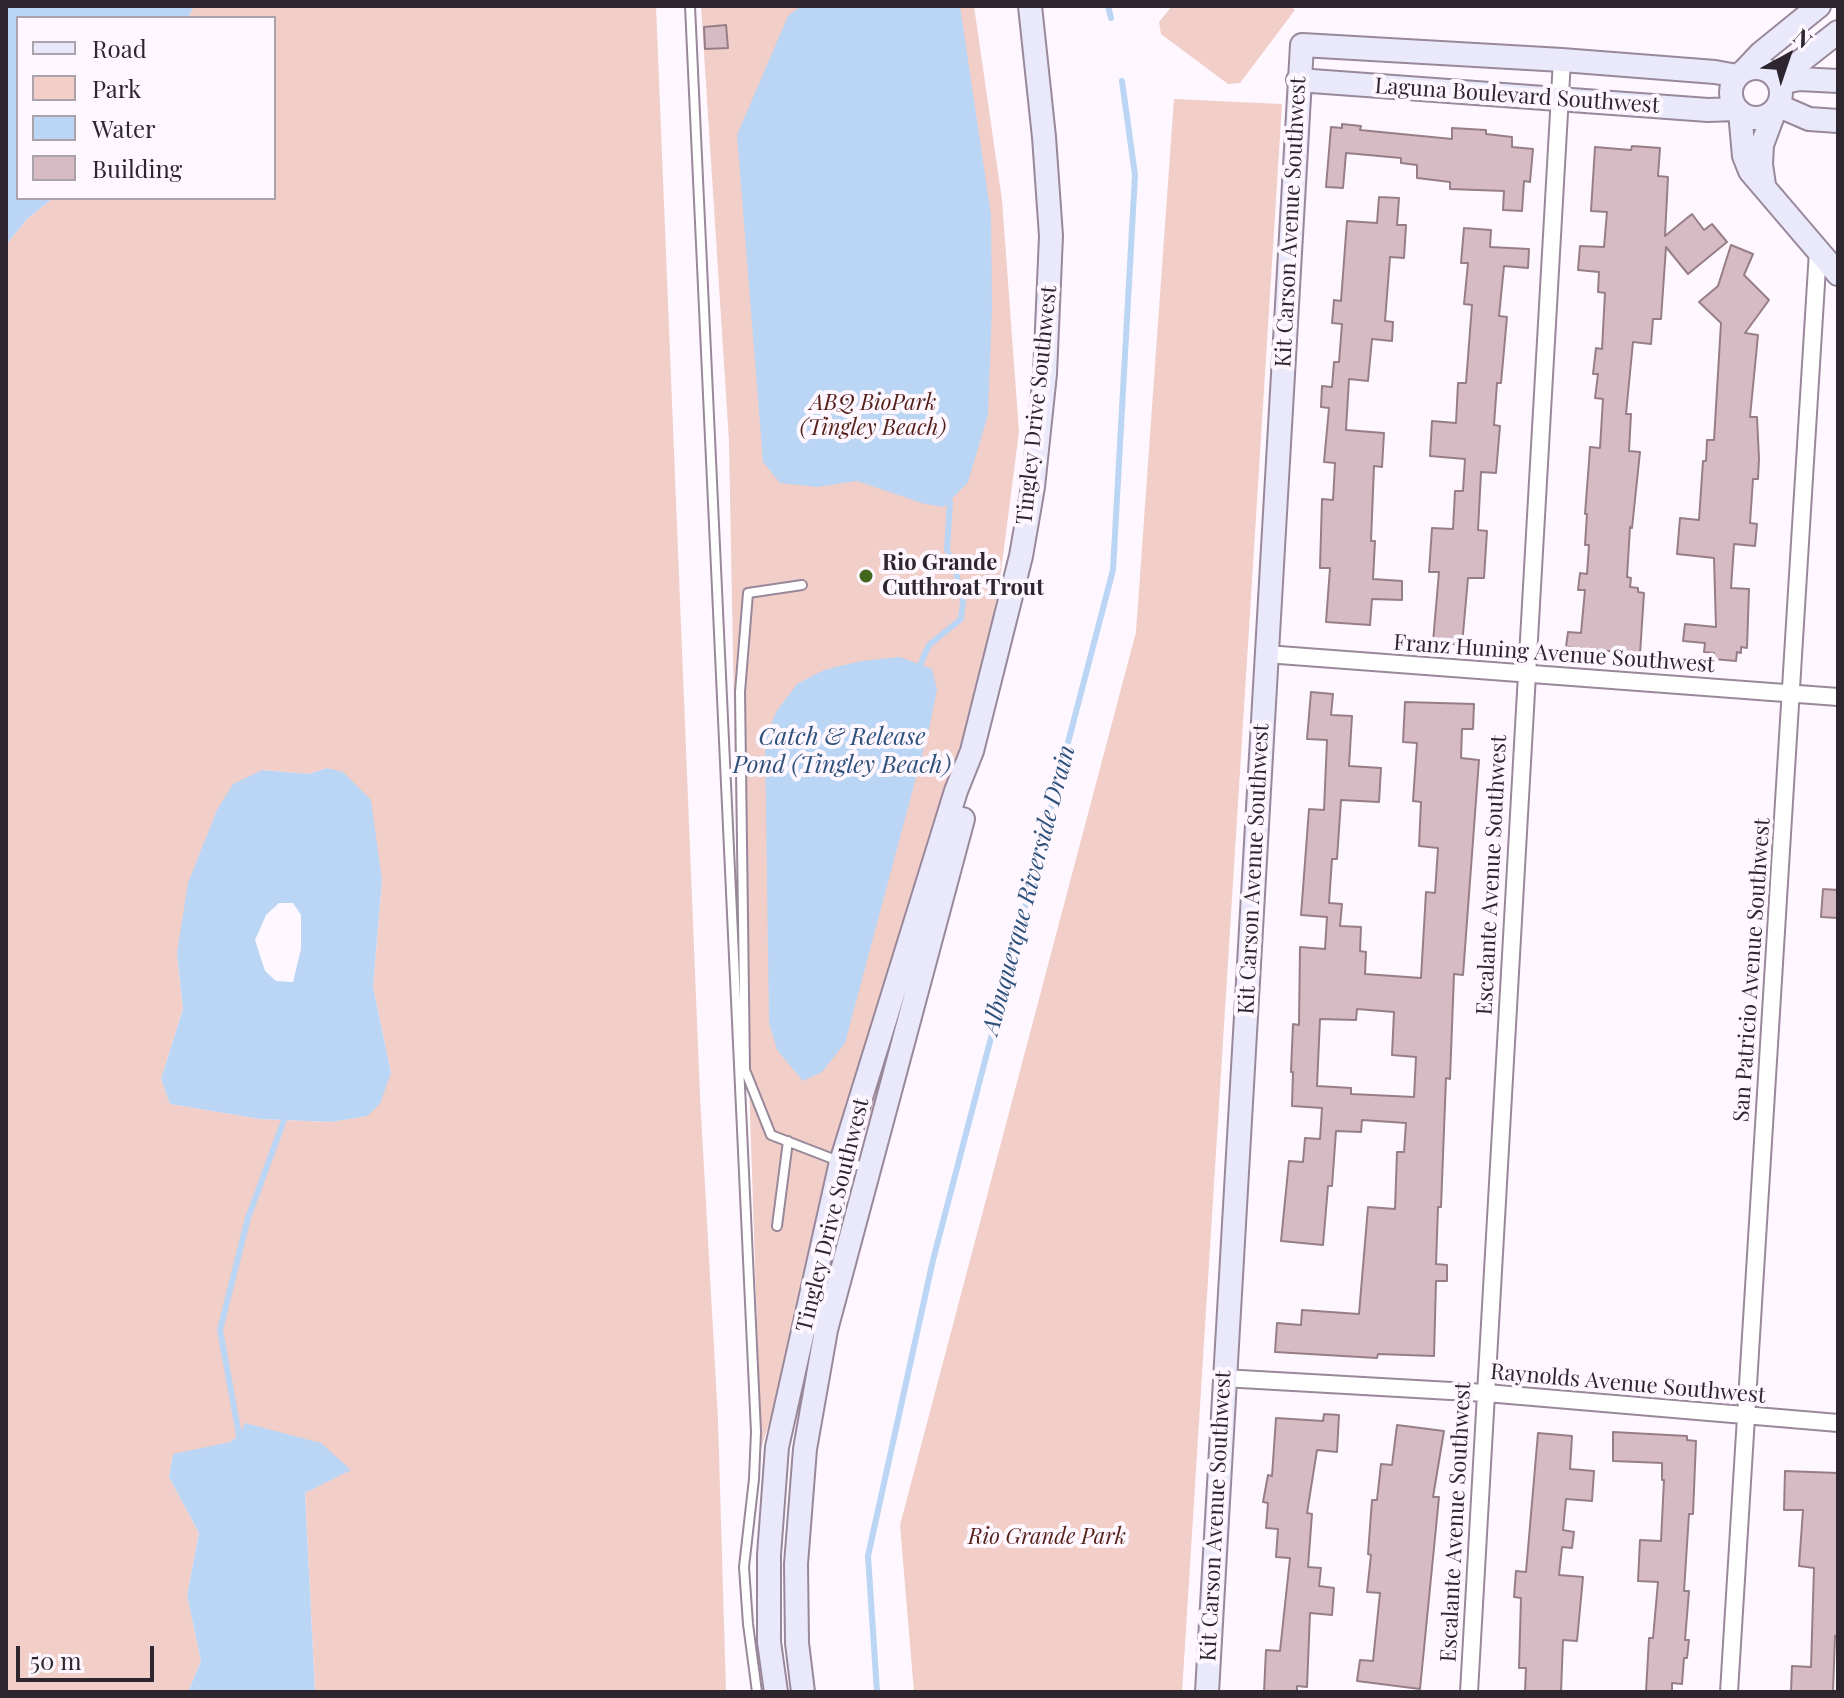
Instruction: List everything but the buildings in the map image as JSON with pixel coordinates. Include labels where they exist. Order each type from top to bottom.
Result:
[{"type":"street","name":"Tingley Drive Southwest","points":[[776,1692],[769,1642],[769,1555],[777,1447],[841,1162],[956,791],[972,751],[1021,556],[1033,487],[1045,374],[1051,236],[1030,6]]},
{"type":"street","points":[[1819,6],[1761,53],[1741,73],[1731,93],[1738,111],[1744,156],[1750,171],[1838,274]]},
{"type":"street","points":[[1738,111],[1754,119],[1769,115],[1778,94],[1838,32]]},
{"type":"street","name":"Laguna Boulevard Southwest","points":[[1302,45],[1741,73]]},
{"type":"street","name":"Kit Carson Avenue Southwest","points":[[1207,1692],[1302,45]]},
{"type":"street","name":"Escalante Avenue Southwest","points":[[1469,1692],[1562,60]]},
{"type":"street","points":[[1741,73],[1760,67],[1767,69],[1778,94],[1809,119],[1838,121]]},
{"type":"street","points":[[1765,190],[1762,145],[1778,94],[1799,79],[1838,81]]},
{"type":"street","name":"Laguna Boulevard Southwest","points":[[1298,80],[1738,111]]},
{"type":"street","name":"San Patricio Avenue Southwest","points":[[1729,1692],[1818,251]]},
{"type":"street","name":"Franz Huning Avenue Southwest","points":[[1266,654],[1838,697]]},
{"type":"street","name":"Tingley Drive Southwest","points":[[803,1692],[797,1643],[796,1564],[805,1449],[826,1330],[969,796],[972,751]]},
{"type":"street","name":"Raynolds Avenue Southwest","points":[[1223,1378],[1486,1393],[1838,1423]]},
{"type":"lane","points":[[690,6],[692,109],[756,1432],[744,1567],[757,1692]]},
{"type":"lane","points":[[802,585],[748,593],[740,692],[745,1070],[771,1135],[841,1162],[868,1167]]},
{"type":"lane","points":[[777,1226],[788,1141]]},
{"type":"green space","points":[[194,6],[656,6],[700,1096],[718,1420],[726,1692],[315,1692],[305,1493],[350,1469],[239,1435],[230,1442],[173,1455],[169,1477],[199,1533],[187,1595],[201,1661],[188,1692],[6,1692],[6,245],[27,219],[51,200],[276,200],[276,16],[189,16]],"holes":[[[327,768],[382,880],[373,987],[391,1073],[366,1116],[331,1122],[260,1119],[170,1104],[161,1079],[183,1009],[177,953],[262,770],[309,774]]]},
{"type":"green space","name":"ABQ BioPark (Tingley Beach)","points":[[701,6],[974,6],[1002,200],[1019,432],[1001,571],[948,877],[761,1448],[743,898],[736,818],[729,441]]},
{"type":"green space","points":[[1172,6],[1290,6],[1295,10],[1240,83],[1228,84],[1161,34],[1159,22]]},
{"type":"green space","name":"Rio Grande Park","points":[[1174,99],[1282,104],[1182,1692],[914,1692],[900,1525],[1136,632]]},
{"type":"water","points":[[6,6],[194,6],[189,16],[16,16],[16,200],[51,200],[27,219],[6,245]]},
{"type":"water","points":[[801,6],[960,6],[991,215],[992,308],[988,415],[968,482],[944,507],[925,504],[857,481],[817,487],[780,483],[763,462],[737,135],[788,16]]},
{"type":"water","name":"Catch & Release Pond (Tingley Beach)","points":[[900,657],[932,669],[937,690],[929,729],[845,1043],[822,1072],[803,1081],[777,1050],[769,1023],[765,740],[776,712],[797,684],[824,670],[861,661]]},
{"type":"water","points":[[327,768],[343,772],[371,800],[382,880],[373,987],[391,1073],[380,1104],[367,1116],[331,1122],[260,1119],[170,1104],[161,1079],[183,1009],[177,953],[188,883],[217,810],[233,784],[262,770],[309,774]],"holes":[[[279,903],[293,903],[301,915],[301,949],[293,982],[276,981],[265,971],[255,940],[266,915]]]},
{"type":"water","points":[[245,1423],[321,1443],[351,1470],[305,1493],[315,1692],[188,1692],[201,1661],[187,1595],[199,1533],[169,1477],[173,1454],[230,1442],[239,1435]]},
{"type":"waterway","name":"Albuquerque Riverside Drain","points":[[1108,6],[1111,18]]},
{"type":"waterway","name":"Albuquerque Riverside Drain","points":[[877,1692],[868,1556],[933,1260],[1113,570],[1135,175],[1122,81]]},
{"type":"waterway","points":[[920,665],[929,645],[961,619],[963,601],[947,550],[950,502]]},
{"type":"waterway","points":[[239,1435],[220,1330],[248,1218],[284,1120]]},
{"type":"place","name":"Rio Grande Cutthroat Trout","points":[[866,576]]}]
